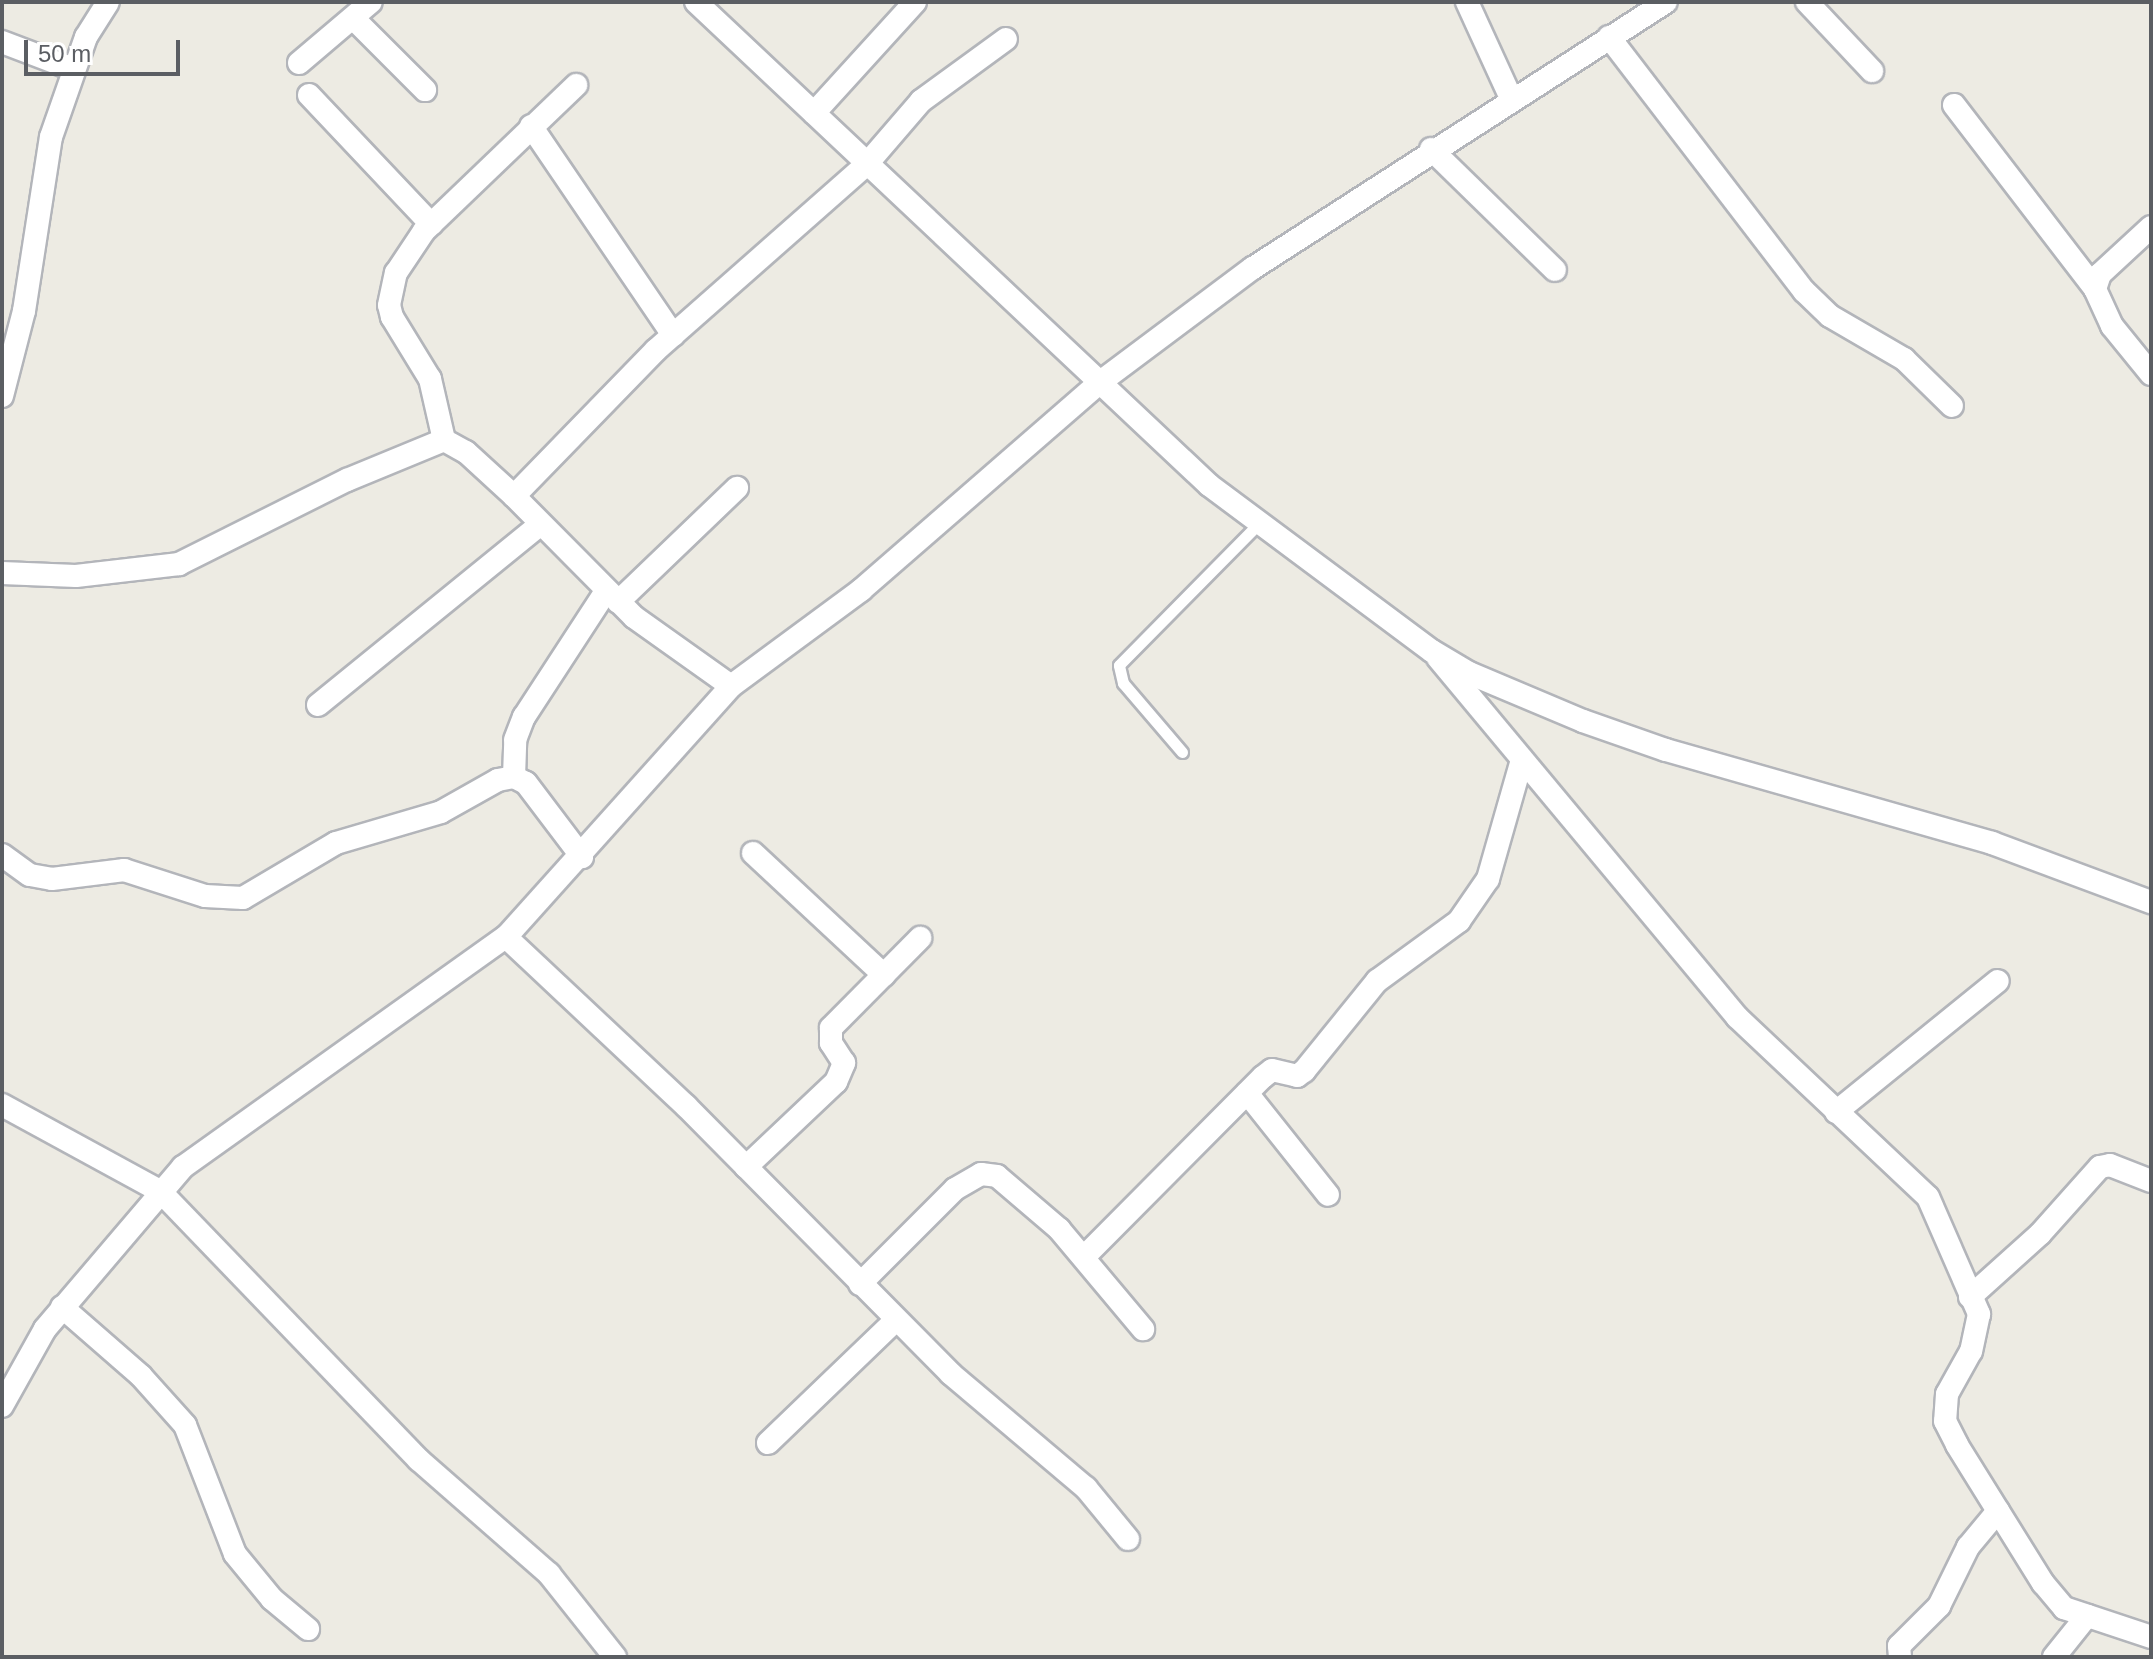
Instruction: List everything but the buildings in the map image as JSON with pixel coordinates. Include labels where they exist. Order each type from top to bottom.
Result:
[{"type":"street","points":[[2,396],[24,311],[51,137],[73,69],[108,2]]},
{"type":"street","points":[[299,63],[371,2]]},
{"type":"street","points":[[696,2],[1099,383],[1258,524],[1432,651],[1469,673],[1583,721],[1992,843],[2151,902]]},
{"type":"street","points":[[814,113],[915,2]]},
{"type":"street","points":[[1467,2],[1511,98]]},
{"type":"street","points":[[2,1406],[26,1356],[62,1307],[160,1191],[245,1120],[392,1023],[506,937],[582,857],[731,686],[861,590],[1099,383],[1253,268],[1431,149],[1666,2]]},
{"type":"street","points":[[1807,2],[1872,71]]},
{"type":"street","points":[[353,18],[425,90]]},
{"type":"street","points":[[1609,37],[1817,305],[1904,359],[1952,406]]},
{"type":"street","points":[[514,496],[673,335],[866,165],[921,101],[1006,39]]},
{"type":"street","points":[[2,42],[73,69]]},
{"type":"street","points":[[576,85],[431,224],[407,251],[389,305],[430,379],[444,440],[466,452],[514,496],[612,596],[731,686]]},
{"type":"street","points":[[309,95],[431,224]]},
{"type":"street","points":[[1954,105],[2095,289],[2112,326],[2151,374]]},
{"type":"street","points":[[531,126],[673,335]]},
{"type":"street","points":[[1431,149],[1555,270]]},
{"type":"street","points":[[2095,289],[2100,274],[2151,227]]},
{"type":"street","points":[[2,573],[76,576],[179,564],[347,480],[444,440]]},
{"type":"street","points":[[514,777],[515,740],[524,717],[612,596],[737,488]]},
{"type":"street","points":[[318,705],[541,524]]},
{"type":"street","points":[[1432,651],[1737,1017],[1928,1197],[1970,1297],[1979,1328],[1947,1394],[1945,1421],[1998,1511],[2056,1599],[2087,1616],[2151,1637]]},
{"type":"street","points":[[1085,1256],[1272,1070],[1297,1076],[1304,1071],[1377,981],[1446,935],[1470,908],[1488,879],[1522,760]]},
{"type":"street","points":[[2,855],[41,877],[124,870],[205,896],[243,898],[336,843],[441,812],[498,780],[514,777],[526,783],[582,857]]},
{"type":"street","points":[[753,853],[884,975]]},
{"type":"street","points":[[506,937],[746,1167],[951,1374],[1086,1488],[1128,1539]]},
{"type":"street","points":[[746,1167],[836,1082],[844,1063],[831,1043],[831,1028],[920,938]]},
{"type":"street","points":[[1836,1112],[1998,981]]},
{"type":"street","points":[[1247,1093],[1328,1195]]},
{"type":"street","points":[[2,1105],[160,1191],[419,1460],[549,1574],[615,1657]]},
{"type":"street","points":[[1970,1297],[2040,1234],[2100,1167],[2110,1165],[2151,1181]]},
{"type":"street","points":[[860,1284],[955,1189],[981,1174],[1013,1186],[1085,1256],[1143,1329]]},
{"type":"street","points":[[62,1307],[141,1376],[185,1425],[235,1554],[272,1599],[308,1629]]},
{"type":"street","points":[[768,1443],[896,1320]]},
{"type":"street","points":[[2,1365],[26,1356]]},
{"type":"street","points":[[1900,1657],[1899,1646],[1939,1606],[1968,1547],[1998,1511]]},
{"type":"street","points":[[2054,1657],[2087,1616]]},
{"type":"lane","points":[[1182,752],[1123,683],[1119,665],[1258,524]]}]
